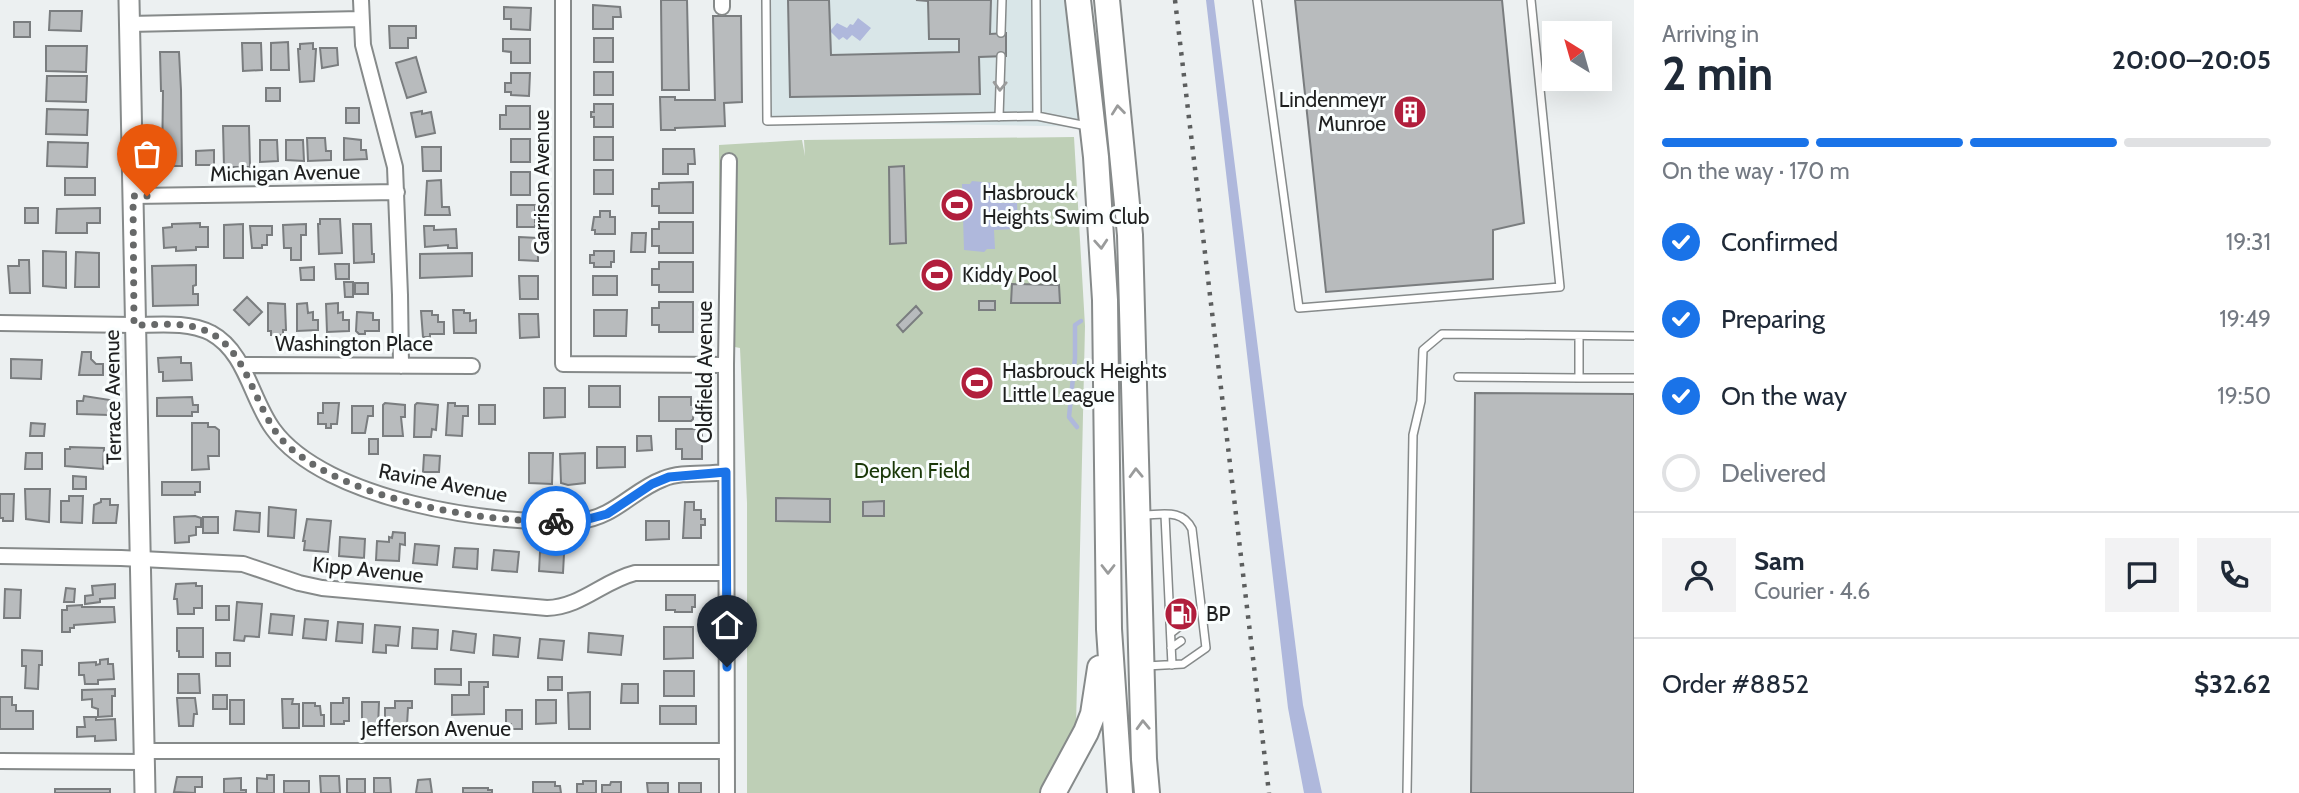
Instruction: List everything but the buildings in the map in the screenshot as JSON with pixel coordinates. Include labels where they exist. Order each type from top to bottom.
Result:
[{"type":"highway","points":[[1078,0],[1093,127],[1105,300],[1109,629],[1120,793]]},
{"type":"highway","points":[[1107,0],[1130,235],[1147,793]]},
{"type":"highway","points":[[1053,793],[1093,714],[1109,629]]},
{"type":"main road","name":"Terrace Avenue","points":[[129,0],[145,793]]},
{"type":"street","points":[[361,0],[363,45],[390,143],[397,192],[401,366]]},
{"type":"street","name":"Garrison Avenue","points":[[563,0],[564,364],[726,365]]},
{"type":"street","points":[[129,24],[361,19]]},
{"type":"street","name":"Oldfield Avenue","points":[[727,793],[726,365],[729,160]]},
{"type":"street","name":"Michigan Avenue","points":[[133,196],[397,192]]},
{"type":"street","points":[[0,323],[183,325],[212,334],[225,343],[241,365]]},
{"type":"street","name":"Washington Place","points":[[241,365],[472,366]]},
{"type":"street","name":"Ravine Avenue","points":[[241,365],[272,427],[289,447],[343,480],[389,498],[512,518],[581,521],[607,514],[661,479],[726,472]]},
{"type":"street","name":"Kipp Avenue","points":[[0,556],[248,564],[299,583],[322,588],[547,608],[572,604],[623,576],[635,573],[726,573]]},
{"type":"street","name":"Jefferson Avenue","points":[[0,761],[144,756],[727,751]]},
{"type":"lane","points":[[766,0],[767,121],[1037,116],[1093,127]]},
{"type":"lane","points":[[1001,33],[1002,0]]},
{"type":"lane","points":[[1036,0],[1037,116]]},
{"type":"lane","points":[[1257,0],[1299,307],[1560,287],[1531,0]]},
{"type":"lane","points":[[999,117],[1001,56]]},
{"type":"lane","points":[[1407,793],[1413,435],[1421,401],[1423,350],[1442,334],[1634,336]]},
{"type":"lane","points":[[1579,336],[1579,379]]},
{"type":"lane","points":[[1458,377],[1634,378]]},
{"type":"lane","points":[[1137,515],[1180,514],[1187,519],[1192,529],[1198,613],[1203,625],[1206,648],[1183,664],[1142,666]]},
{"type":"lane","points":[[1165,515],[1172,665]]},
{"type":"lane","points":[[1168,584],[1176,579]]},
{"type":"lane","points":[[1169,602],[1177,596]]},
{"type":"lane","points":[[1195,631],[1203,625]]},
{"type":"lane","points":[[1171,633],[1180,626]]},
{"type":"lane","points":[[1171,648],[1181,640]]},
{"type":"shaded area","points":[[766,0],[1075,0],[1093,127],[767,121]]},
{"type":"green space","name":"Depken Field","points":[[1074,137],[1085,326],[1076,727],[1040,793],[747,793],[747,503],[740,348],[719,344],[719,145],[802,140],[805,156],[804,140]]},
{"type":"water","points":[[1206,0],[1214,0],[1303,705],[1322,793],[1304,793],[1288,708]]},
{"type":"water","points":[[858,18],[871,28],[860,41],[852,35],[847,40],[843,37],[839,40],[830,31],[837,23],[847,28]]},
{"type":"water","points":[[972,181],[993,183],[994,203],[1017,203],[1018,229],[994,230],[995,249],[987,249],[984,252],[964,250],[962,184],[970,184]]},
{"type":"water","name":"Kiddy Pool","points":[[938,265],[954,268],[954,280],[939,285],[920,281],[920,269]]},
{"type":"waterway","points":[[1077,427],[1069,417],[1075,358],[1075,325],[1081,321]]},
{"type":"railway","points":[[1175,0],[1269,793]]},
{"type":"way so far","points":[[147,196],[133,196],[134,325],[183,325],[198,328],[225,343],[236,356],[266,416],[280,437],[299,454],[343,480],[389,498],[425,505],[512,518],[556,521]]},
{"type":"place","name":"Lindenmeyr Munroe","points":[[1410,112]]},
{"type":"place","name":"Hasbrouck Heights Swim Club","points":[[957,205]]},
{"type":"place","name":"Kiddy Pool","points":[[937,275]]},
{"type":"place","name":"Hasbrouck Heights Little League","points":[[977,383]]},
{"type":"place","name":"BP","points":[[1181,614]]},
{"type":"route","points":[[556,521],[581,521],[607,514],[661,479],[726,472],[727,667]]}]
